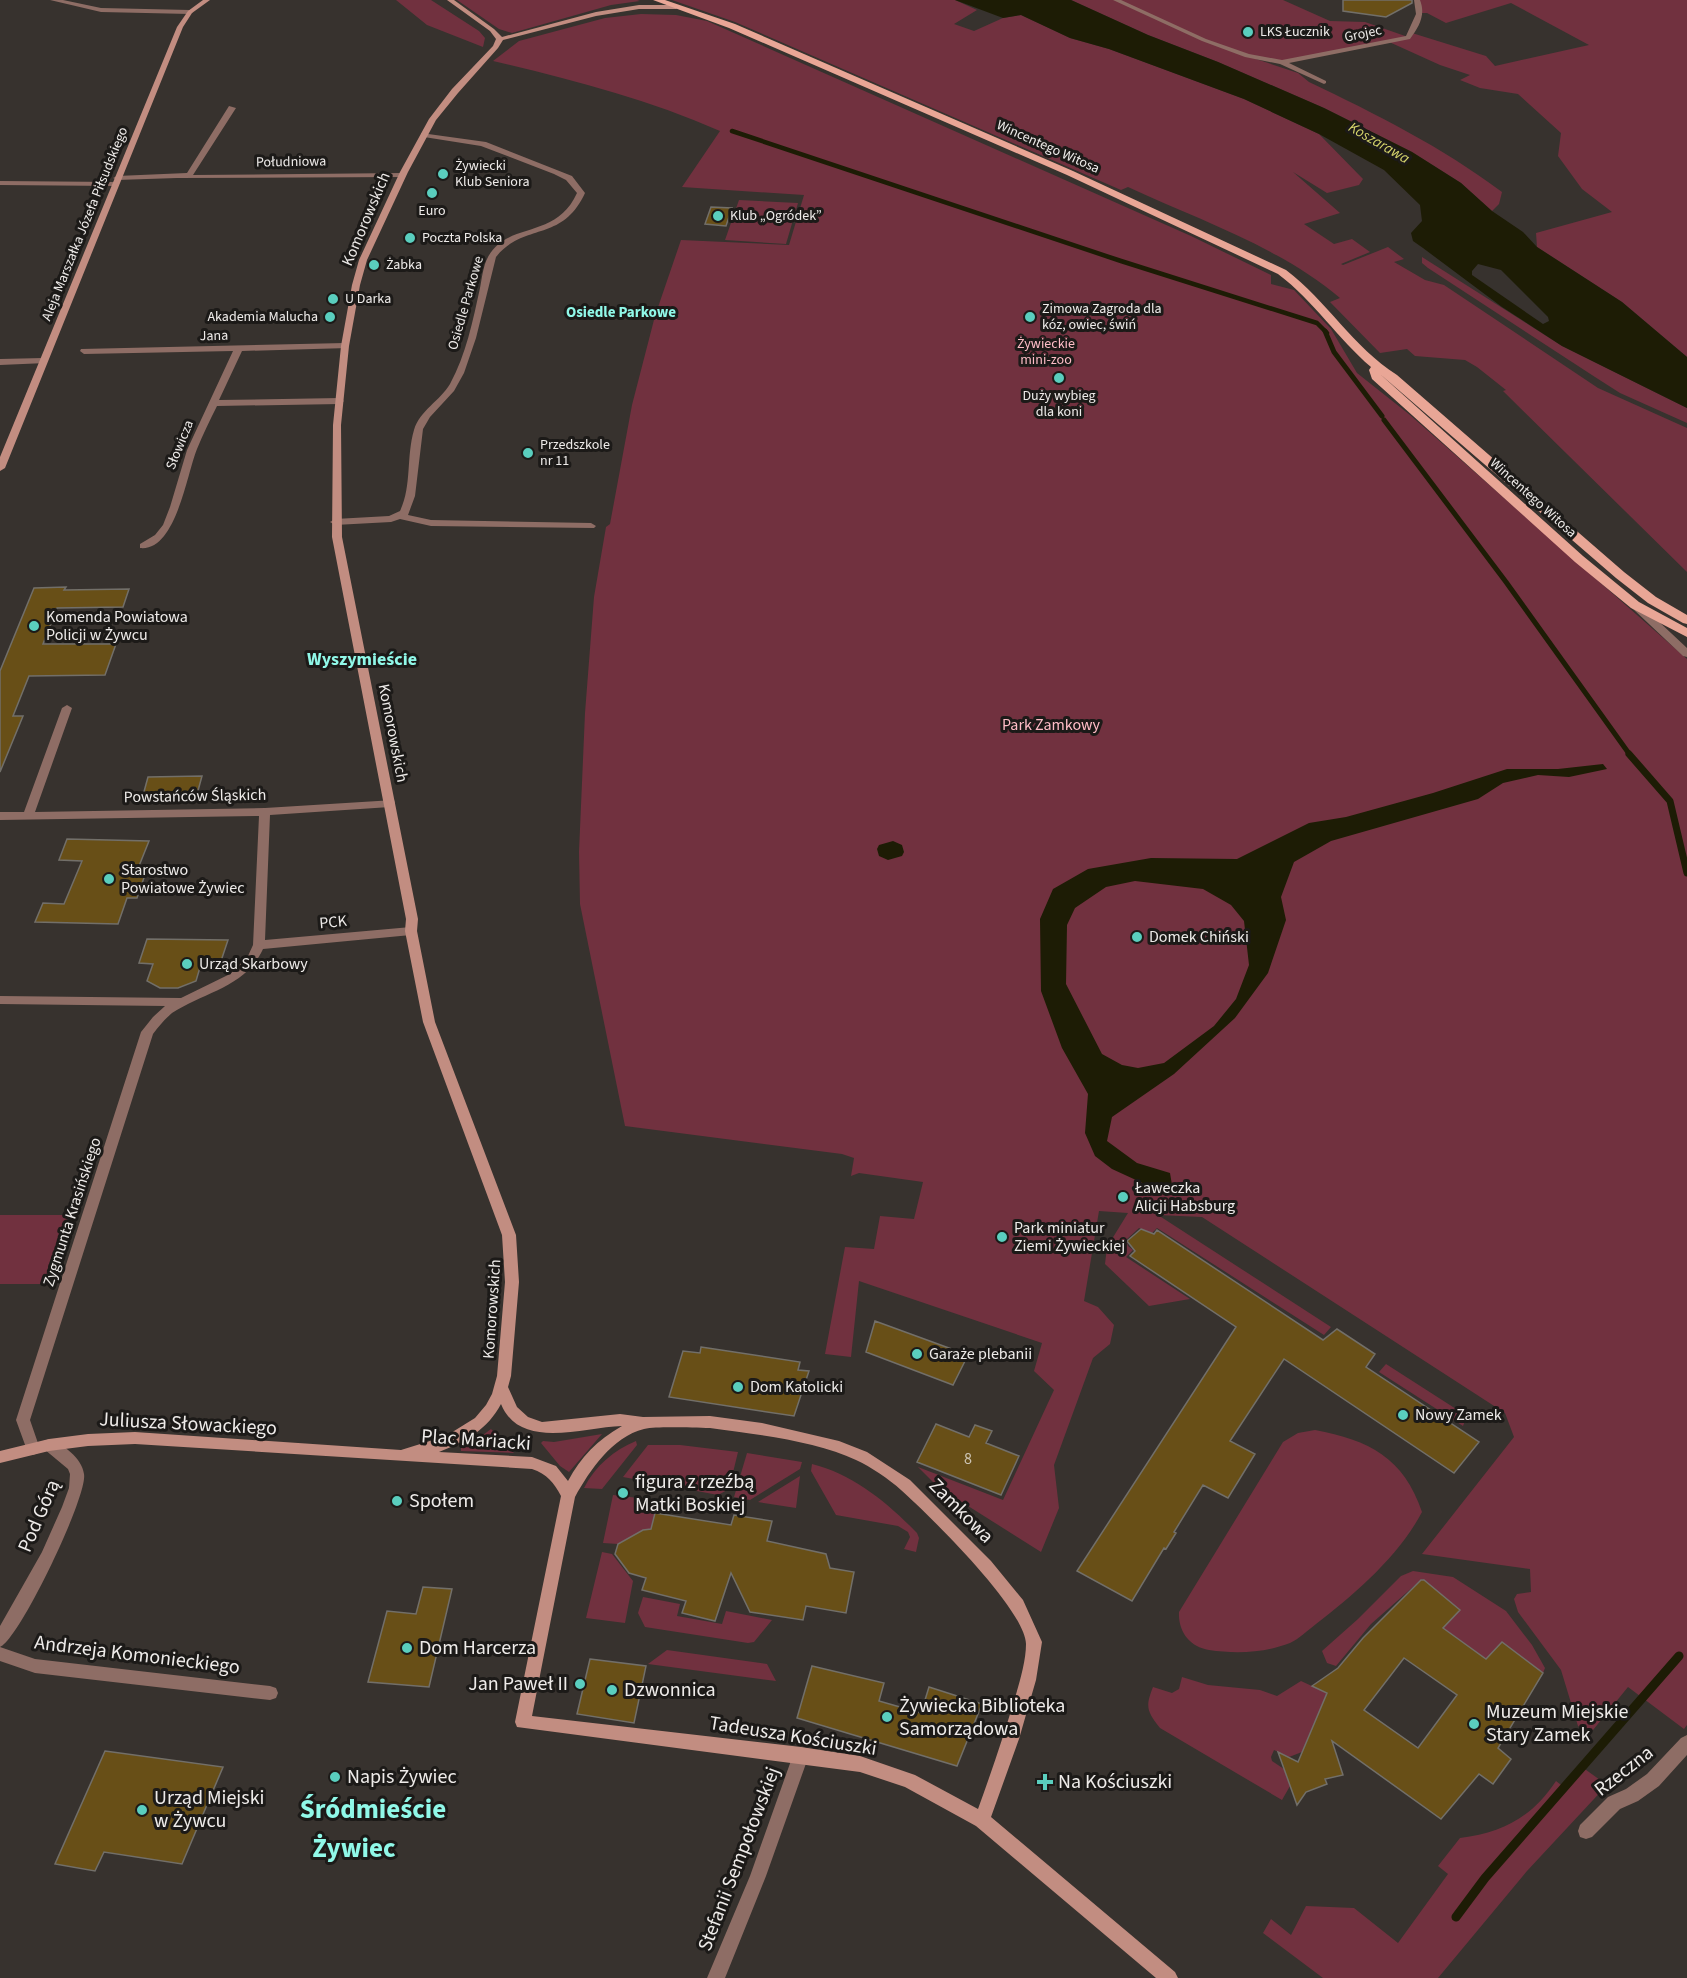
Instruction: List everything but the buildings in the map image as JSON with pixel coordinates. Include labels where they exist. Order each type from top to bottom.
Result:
[{"type":"main road","name":"Wincentego Witosa","points":[[657,0],[732,26],[1071,173],[1265,264],[1304,288],[1374,367],[1393,377],[1620,575],[1652,600],[1687,620]]},
{"type":"main road","name":"Wincentego Witosa","points":[[1374,367],[1376,377],[1579,559],[1635,605],[1687,633]]},
{"type":"street","points":[[53,0],[101,9],[190,12]]},
{"type":"street","name":"Aleja Marszałka Józefa Piłsudskiego","points":[[0,468],[180,27],[190,12],[207,0]]},
{"type":"street","points":[[450,0],[492,30],[500,39]]},
{"type":"street","points":[[1116,0],[1247,56],[1282,62],[1324,82]]},
{"type":"street","name":"Grojec","points":[[1282,62],[1408,38],[1420,13],[1421,7],[1417,0]]},
{"type":"street","name":"Wincentego Witosa","points":[[500,39],[596,14],[639,7],[676,7]]},
{"type":"street","name":"Komorowskich","points":[[500,39],[496,47],[441,107],[402,175],[363,260],[345,346],[337,425],[335,522],[412,919],[411,932],[429,1022],[509,1235],[512,1282],[502,1389]]},
{"type":"street","points":[[180,177],[189,175],[194,170],[232,108]]},
{"type":"street","name":"Osiedle Parkowe","points":[[401,516],[410,500],[416,440],[422,419],[454,385],[478,311],[492,255],[509,242],[563,220],[579,202],[581,193],[569,178],[483,144],[424,135]]},
{"type":"street","name":"Południowa","points":[[0,183],[116,181],[180,177],[402,175]]},
{"type":"street","name":"Jana","points":[[84,351],[345,346]]},
{"type":"street","name":"Słowicza","points":[[143,546],[158,537],[167,526],[176,507],[192,450],[238,349]]},
{"type":"street","points":[[0,362],[44,361]]},
{"type":"street","points":[[214,403],[340,401]]},
{"type":"street","points":[[335,522],[391,519],[401,516],[431,523],[591,526]]},
{"type":"street","points":[[1635,605],[1687,654]]},
{"type":"street","points":[[28,815],[67,708]]},
{"type":"street","name":"Powstańców Śląskich","points":[[0,816],[265,812],[390,803]]},
{"type":"street","points":[[259,945],[265,812]]},
{"type":"street","name":"PCK","points":[[259,945],[411,932]]},
{"type":"street","name":"Zygmunta Krasińskiego","points":[[33,1449],[23,1420],[147,1032],[170,1010],[230,979],[256,955],[259,945]]},
{"type":"street","name":"Zygmunta Krasińskiego","points":[[0,1000],[185,1002]]},
{"type":"street","name":"Zamkowa","points":[[502,1389],[511,1411],[523,1422],[542,1428],[620,1420],[643,1423],[710,1422],[762,1429],[834,1445],[862,1456],[905,1484],[986,1566],[1018,1605],[1034,1642],[1028,1680],[1011,1739],[982,1821]]},
{"type":"street","name":"Plac Mariacki","points":[[400,1456],[432,1450],[471,1431],[482,1421],[502,1389]]},
{"type":"street","name":"Zamkowa","points":[[523,1722],[568,1496],[577,1478],[601,1446],[614,1436],[643,1423]]},
{"type":"street","name":"Juliusza Słowackiego","points":[[0,1457],[49,1445],[88,1440],[135,1438],[340,1452]]},
{"type":"street","name":"Pod Górą","points":[[0,1640],[35,1580],[77,1486],[77,1474],[73,1464],[49,1445]]},
{"type":"street","name":"Plac Mariacki","points":[[340,1452],[531,1463],[549,1468],[560,1479],[568,1496]]},
{"type":"street","name":"Andrzeja Komonieckiego","points":[[0,1654],[35,1666],[270,1693]]},
{"type":"street","name":"Tadeusza Kościuszki","points":[[523,1722],[860,1764],[909,1781],[982,1821],[1169,1978]]},
{"type":"street","name":"Rzeczna","points":[[1586,1831],[1614,1803],[1632,1795],[1653,1780],[1687,1743]]},
{"type":"street","name":"Stefanii Sempołowskiej","points":[[716,1978],[758,1876],[801,1755]]},
{"type":"green space","points":[[396,0],[431,0],[479,31],[485,38],[483,47],[427,25]]},
{"type":"green space","points":[[457,0],[640,1],[611,5],[512,33],[499,29]]},
{"type":"green space","points":[[672,0],[955,0],[977,10],[954,24],[974,31],[1003,18],[1021,15],[1070,38],[1109,49],[1244,99],[1319,134],[1363,179],[1359,185],[1327,193],[1293,172],[1340,213],[1304,224],[1334,244],[1352,239],[1370,252],[1341,264],[1388,247],[1404,259],[1394,262],[1425,280],[1444,285],[1598,388],[1687,428],[1687,572],[1503,391],[1506,390],[1465,360],[1415,356],[1407,349],[1380,353],[1330,302],[1340,298],[1317,280],[1265,249],[1128,187],[1121,190],[735,22]]},
{"type":"green space","points":[[1071,0],[1283,0],[1330,21],[1365,22],[1408,37],[1412,33],[1486,56],[1495,66],[1589,45],[1511,3],[1446,23],[1427,13],[1420,13],[1417,0],[1687,0],[1687,357],[1622,302],[1537,247],[1536,233],[1612,212],[1582,189],[1558,156],[1561,133],[1518,94],[1480,88],[1460,80],[1470,75],[1440,65],[1387,41],[1282,62],[1253,58],[1298,73],[1309,82],[1384,119],[1456,160],[1502,192],[1499,204],[1492,211],[1461,183],[1412,152],[1324,108],[1218,62],[1148,35]]},
{"type":"green space","name":"Park Zamkowy","points":[[641,14],[676,15],[707,21],[1191,236],[1271,275],[1271,284],[1294,290],[1331,329],[1357,373],[1410,415],[1687,659],[1687,1725],[1684,1729],[1628,1687],[1593,1730],[1586,1730],[1578,1726],[1561,1670],[1518,1612],[1514,1599],[1517,1594],[1531,1592],[1530,1569],[1422,1554],[1514,1437],[1505,1413],[1202,1217],[1158,1215],[1331,1327],[1324,1335],[1157,1228],[1152,1233],[1139,1228],[1126,1240],[1128,1246],[1133,1250],[1126,1257],[1190,1299],[1149,1306],[1105,1264],[1107,1247],[1128,1213],[1099,1211],[1084,1301],[1098,1307],[1114,1325],[1110,1344],[1093,1358],[1054,1465],[1059,1508],[1041,1552],[938,1487],[918,1467],[1003,1500],[1054,1390],[1034,1371],[1042,1343],[859,1281],[851,1357],[825,1354],[845,1247],[874,1249],[880,1216],[914,1219],[923,1182],[859,1173],[851,1176],[854,1158],[842,1154],[625,1126],[580,904],[579,852],[585,713],[594,597],[606,527],[610,524],[632,405],[655,316],[681,240],[789,245],[804,195],[682,187],[720,131],[665,109],[608,91],[493,61],[519,41],[605,18]]},
{"type":"green space","points":[[739,200],[798,203],[786,244],[725,240]]},
{"type":"green space","points":[[1422,257],[1562,346],[1687,408],[1687,423],[1620,393],[1428,268],[1422,263]]},
{"type":"green space","points":[[0,1215],[69,1215],[47,1284],[0,1284]]},
{"type":"green space","points":[[1386,1364],[1467,1416],[1463,1426],[1379,1372]]},
{"type":"green space","points":[[491,1429],[514,1453],[461,1451],[461,1447],[471,1444]]},
{"type":"green space","points":[[1315,1430],[1352,1439],[1382,1454],[1405,1478],[1422,1512],[1401,1544],[1375,1574],[1293,1641],[1270,1649],[1250,1652],[1209,1650],[1196,1646],[1183,1632],[1179,1612],[1283,1442],[1298,1433]]},
{"type":"green space","points":[[602,1434],[569,1472],[560,1466],[541,1443],[543,1441],[554,1442]]},
{"type":"green space","points":[[636,1441],[637,1445],[602,1489],[584,1488],[606,1460],[620,1449]]},
{"type":"green space","points":[[648,1445],[680,1445],[738,1452],[729,1489],[718,1495],[623,1477]]},
{"type":"green space","points":[[747,1453],[802,1462],[800,1469],[750,1500],[734,1497]]},
{"type":"green space","points":[[812,1464],[856,1482],[894,1511],[917,1533],[919,1538],[916,1552],[904,1549],[910,1537],[908,1532],[898,1526],[836,1515],[811,1471]]},
{"type":"green space","points":[[800,1476],[796,1508],[758,1502]]},
{"type":"green space","points":[[613,1495],[655,1500],[651,1529],[644,1530],[645,1536],[618,1544],[603,1543]]},
{"type":"green space","points":[[602,1552],[612,1554],[633,1581],[625,1623],[586,1618]]},
{"type":"green space","points":[[1413,1571],[1453,1577],[1506,1611],[1532,1645],[1545,1668],[1543,1673],[1502,1643],[1486,1659],[1443,1628],[1459,1610],[1422,1579],[1371,1624],[1336,1666],[1327,1663],[1322,1651],[1401,1576]]},
{"type":"green space","points":[[643,1597],[680,1604],[677,1616],[722,1624],[726,1611],[772,1620],[754,1642],[748,1643],[645,1627],[638,1613]]},
{"type":"green space","points":[[667,1650],[767,1664],[776,1681],[648,1664]]},
{"type":"green space","points":[[1182,1677],[1208,1685],[1260,1690],[1277,1696],[1301,1681],[1327,1693],[1302,1752],[1289,1757],[1274,1750],[1271,1757],[1272,1761],[1284,1769],[1290,1786],[1282,1800],[1160,1728],[1152,1717],[1148,1704],[1153,1687],[1172,1693],[1179,1689]]},
{"type":"green space","points":[[1582,1767],[1607,1785],[1527,1871],[1438,1978],[1323,1978],[1263,1933],[1271,1919],[1291,1935],[1306,1906],[1354,1908],[1398,1943],[1448,1874],[1438,1866],[1460,1838],[1490,1832],[1515,1821],[1537,1804],[1556,1781],[1565,1788]]},
{"type":"water","name":"Koszarawa","points":[[955,0],[1071,0],[1148,35],[1218,62],[1324,108],[1412,152],[1461,183],[1492,211],[1523,232],[1537,247],[1622,302],[1687,357],[1687,408],[1562,346],[1502,307],[1413,241],[1411,233],[1422,221],[1420,205],[1384,170],[1319,134],[1244,99],[1109,49],[1070,38],[1021,15],[1003,18]],"holes":[[[1478,264],[1501,270],[1548,317],[1549,321],[1543,324],[1472,275],[1472,271]]]},
{"type":"water","points":[[1603,764],[1607,769],[1569,777],[1538,775],[1503,783],[1478,799],[1331,841],[1294,862],[1281,897],[1286,920],[1268,973],[1235,1018],[1174,1074],[1112,1117],[1107,1141],[1137,1163],[1170,1173],[1173,1191],[1149,1186],[1112,1169],[1095,1156],[1085,1133],[1088,1094],[1062,1048],[1041,991],[1040,919],[1053,889],[1088,869],[1151,858],[1237,859],[1309,823],[1346,817],[1433,793],[1507,769],[1558,769]],"holes":[[[1135,881],[1203,889],[1231,905],[1244,921],[1249,965],[1236,999],[1214,1026],[1164,1063],[1138,1068],[1122,1065],[1102,1054],[1066,984],[1067,925],[1075,908],[1106,887]]]},
{"type":"water","points":[[893,841],[902,845],[904,852],[902,856],[888,860],[879,856],[877,849],[879,845]]},
{"type":"waterway","points":[[732,131],[1121,261],[1317,323],[1325,331]]},
{"type":"waterway","points":[[1325,331],[1334,352],[1382,416]]},
{"type":"waterway","points":[[1384,420],[1506,582],[1630,755]]},
{"type":"waterway","points":[[1629,754],[1670,801],[1687,873]]},
{"type":"waterway","points":[[1456,1917],[1485,1878],[1679,1656]]},
{"type":"place","name":"LKS Łucznik","points":[[1248,32]]},
{"type":"place","name":"Żywiecki Klub Seniora","points":[[443,174]]},
{"type":"place","name":"Euro","points":[[432,193]]},
{"type":"place","name":"Klub „Ogródek”","points":[[718,216]]},
{"type":"place","name":"Poczta Polska","points":[[410,238]]},
{"type":"place","name":"Żabka","points":[[374,265]]},
{"type":"place","name":"U Darka","points":[[333,299]]},
{"type":"place","name":"Akademia Malucha","points":[[330,317]]},
{"type":"place","name":"Zimowa Zagroda dla kóz, owiec, świń","points":[[1030,317]]},
{"type":"place","name":"Duży wybieg dla koni","points":[[1059,378]]},
{"type":"place","name":"Przedszkole nr 11","points":[[528,453]]},
{"type":"place","name":"Komenda Powiatowa Policji w Żywcu","points":[[34,626]]},
{"type":"place","name":"Starostwo Powiatowe Żywiec","points":[[109,879]]},
{"type":"place","name":"Domek Chiński","points":[[1137,937]]},
{"type":"place","name":"Urząd Skarbowy","points":[[187,964]]},
{"type":"place","name":"Ławeczka Alicji Habsburg","points":[[1123,1197]]},
{"type":"place","name":"Park miniatur Ziemi Żywieckiej","points":[[1002,1237]]},
{"type":"place","name":"Garaże plebanii","points":[[917,1354]]},
{"type":"place","name":"Dom Katolicki","points":[[738,1387]]},
{"type":"place","name":"Nowy Zamek","points":[[1403,1415]]},
{"type":"place","name":"figura z rzeźbą Matki Boskiej","points":[[623,1493]]},
{"type":"place","name":"Społem","points":[[397,1501]]},
{"type":"place","name":"Dom Harcerza","points":[[407,1648]]},
{"type":"place","name":"Jan Paweł II","points":[[580,1684]]},
{"type":"place","name":"Dzwonnica","points":[[612,1690]]},
{"type":"place","name":"Żywiecka Biblioteka Samorządowa","points":[[887,1717]]},
{"type":"place","name":"Muzeum Miejskie Stary Zamek","points":[[1474,1724]]},
{"type":"place","name":"Napis Żywiec","points":[[335,1777]]},
{"type":"place","name":"Na Kościuszki","points":[[1045,1782]]},
{"type":"place","name":"Urząd Miejski w Żywcu","points":[[142,1810]]},
{"type":"district","name":"Osiedle Parkowe","points":[[621,312]]},
{"type":"district","name":"Wyszymieście","points":[[362,659]]},
{"type":"district","name":"Śródmieście","points":[[373,1809]]},
{"type":"district","name":"Żywiec","points":[[354,1848]]},
{"type":"park label","name":"Żywieckie mini-zoo","points":[[1046,352]]}]
